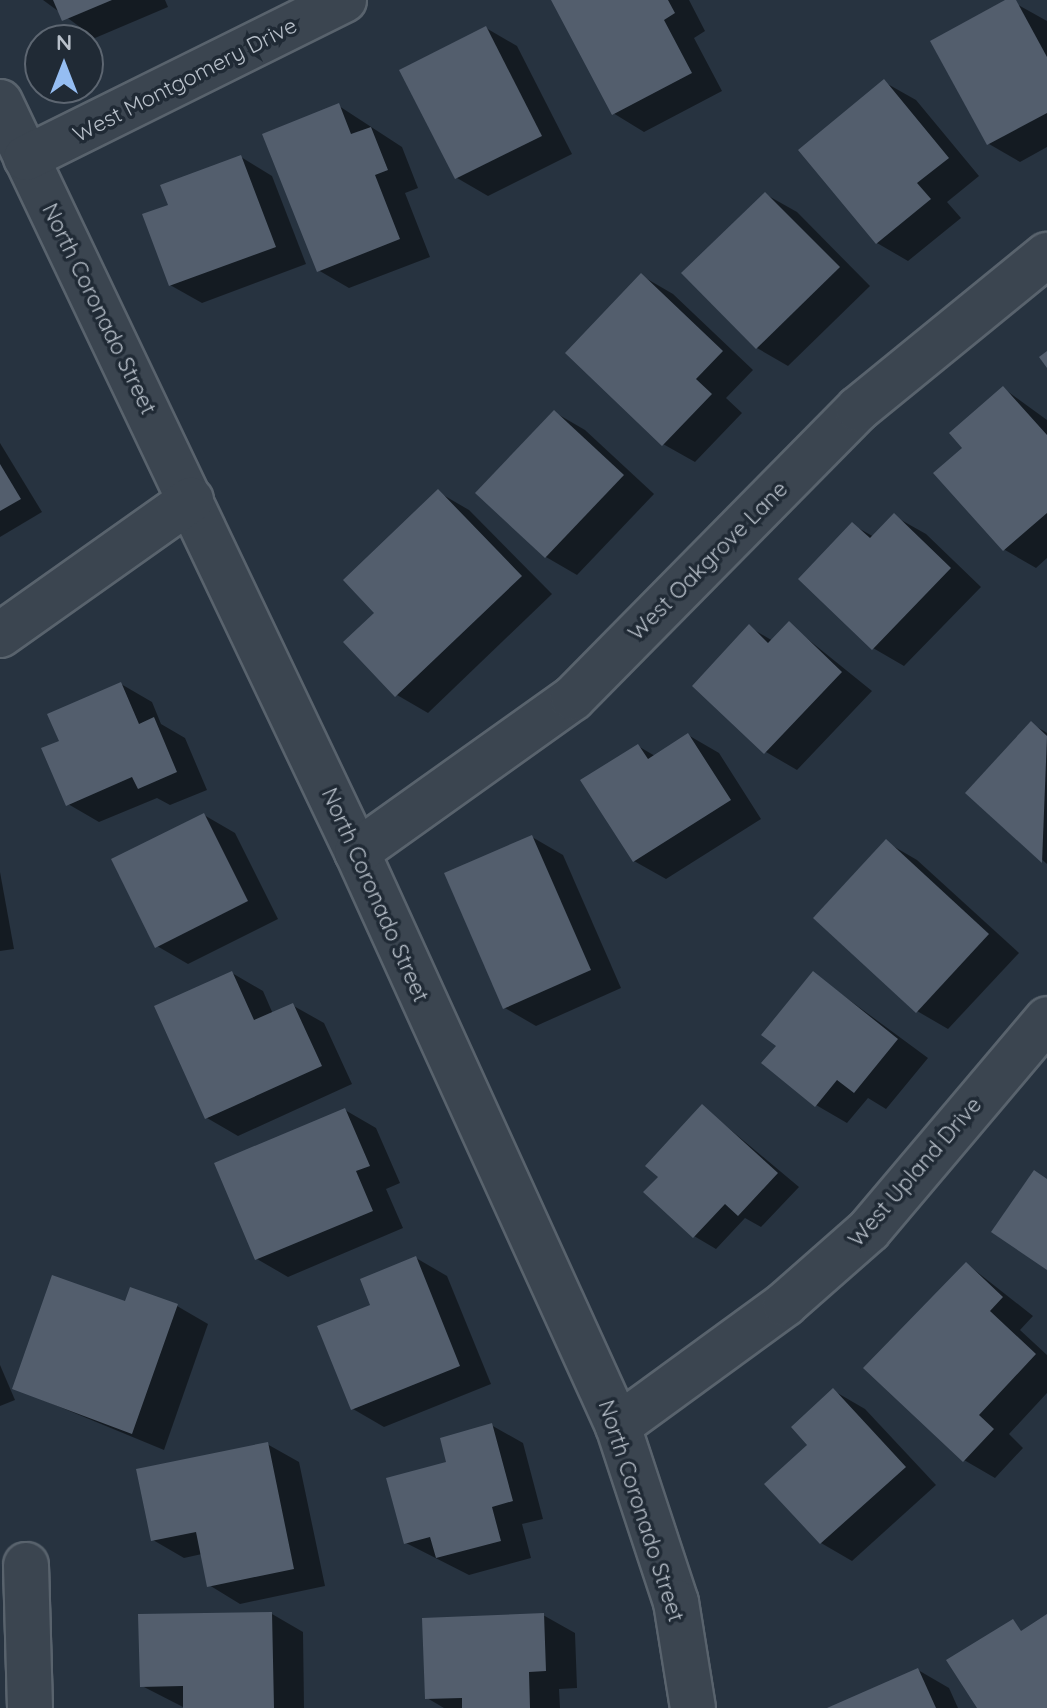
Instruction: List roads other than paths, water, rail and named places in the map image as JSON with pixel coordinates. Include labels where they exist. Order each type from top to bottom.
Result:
[{"type":"street","name":"West Montgomery Drive","points":[[26,158],[344,0]]},
{"type":"street","name":"North Coronado Street","points":[[0,102],[357,852],[618,1426],[676,1602],[693,1708]]},
{"type":"street","name":"West Oakgrove Lane","points":[[357,852],[573,698],[858,409],[1047,255]]},
{"type":"street","points":[[0,635],[191,500]]},
{"type":"street","name":"West Upland Drive","points":[[618,1426],[785,1304],[869,1230],[1047,1019]]},
{"type":"street","points":[[26,1565],[30,1708]]}]
